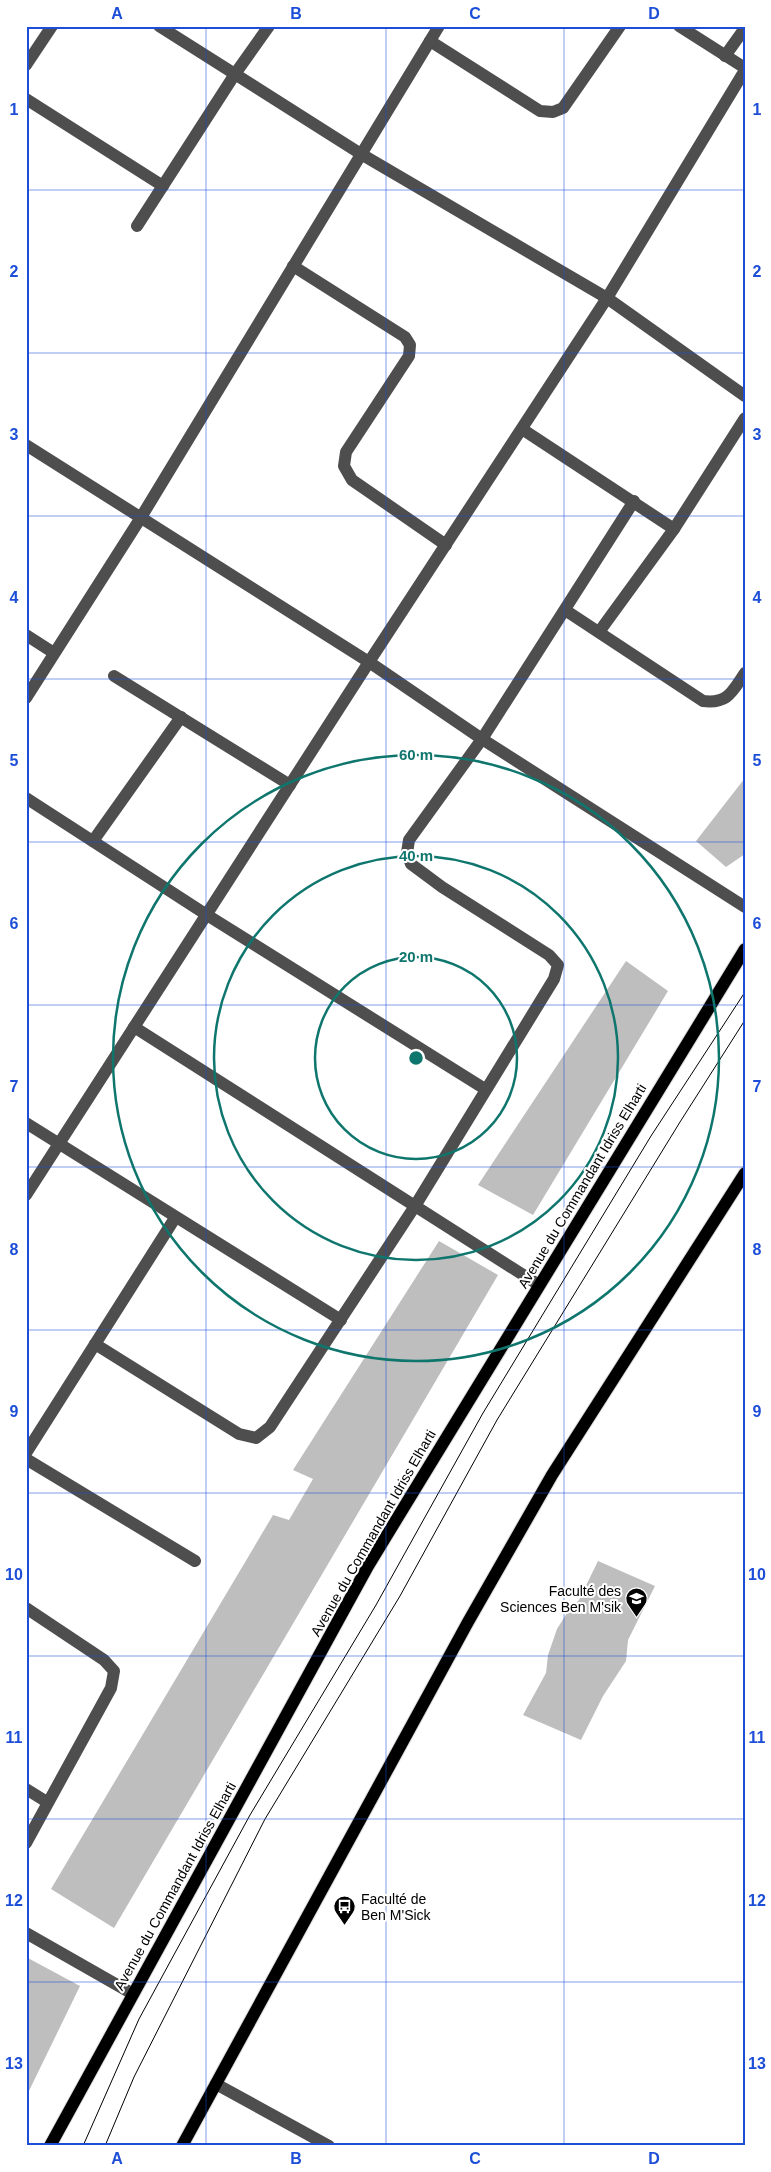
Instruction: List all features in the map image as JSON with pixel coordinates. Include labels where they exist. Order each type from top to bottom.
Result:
[{"type":"main road","name":"Avenue du Commandant Idriss Elharti","points":[[50,2146],[368,1566],[745,948]]},
{"type":"main road","points":[[182,2146],[468,1622],[552,1475],[745,1173]]},
{"type":"street","points":[[26,65],[52,26]]},
{"type":"street","points":[[159,26],[361,154],[608,298],[745,396]]},
{"type":"street","points":[[138,226],[235,74],[268,26]]},
{"type":"street","points":[[26,698],[140,519],[438,26]]},
{"type":"street","points":[[430,40],[540,111],[553,112],[563,108],[620,26]]},
{"type":"street","points":[[26,1195],[369,662],[608,298],[745,69],[679,26]]},
{"type":"street","points":[[725,56],[745,28]]},
{"type":"street","points":[[26,99],[163,186]]},
{"type":"street","points":[[293,266],[405,338],[410,345],[409,356],[346,452],[344,466],[352,480],[446,545]]},
{"type":"street","points":[[599,632],[674,529],[745,418]]},
{"type":"street","points":[[522,429],[674,529]]},
{"type":"street","points":[[26,445],[140,519],[369,662],[482,739],[745,907]]},
{"type":"street","points":[[95,1344],[240,1434],[256,1438],[270,1427],[414,1206],[554,979],[558,965],[549,955],[434,881],[411,864],[406,853],[409,840],[482,739],[634,502]]},
{"type":"street","points":[[565,610],[703,701],[718,702],[725,699],[745,673]]},
{"type":"street","points":[[26,635],[54,653]]},
{"type":"street","points":[[114,676],[290,785]]},
{"type":"street","points":[[93,841],[180,717]]},
{"type":"street","points":[[26,798],[207,915],[485,1090]]},
{"type":"street","points":[[134,1027],[539,1285]]},
{"type":"street","points":[[26,1123],[175,1218],[341,1320]]},
{"type":"street","points":[[26,1453],[175,1218]]},
{"type":"street","points":[[26,1459],[195,1561]]},
{"type":"street","points":[[26,1608],[104,1660],[114,1671],[111,1688],[26,1843]]},
{"type":"street","points":[[26,1789],[47,1802]]},
{"type":"street","points":[[26,1933],[133,1994]]},
{"type":"street","points":[[216,2084],[329,2146]]},
{"type":"building","points":[[745,778],[745,854],[726,867],[696,841]]},
{"type":"building","points":[[626,961],[668,991],[533,1215],[478,1185]]},
{"type":"building","points":[[439,1241],[498,1275],[114,1928],[51,1889],[273,1515],[289,1520],[313,1479],[293,1470]]},
{"type":"building","points":[[598,1561],[655,1586],[628,1640],[626,1661],[603,1696],[581,1740],[523,1715],[546,1673],[548,1655],[557,1629],[567,1613],[579,1600]]},
{"type":"building","points":[[26,1957],[80,1986],[26,2097]]},
{"type":"tram line","points":[[83,2146],[139,2019],[250,1815],[376,1605],[483,1413],[651,1136],[745,992]]},
{"type":"tram line","points":[[105,2146],[134,2077],[265,1819],[400,1596],[497,1420],[745,1020]]},
{"type":"place","name":"Faculté des Sciences Ben M'sik","points":[[637,1618]]},
{"type":"place","name":"Faculté de Ben M'Sick","points":[[345,1926]]}]
